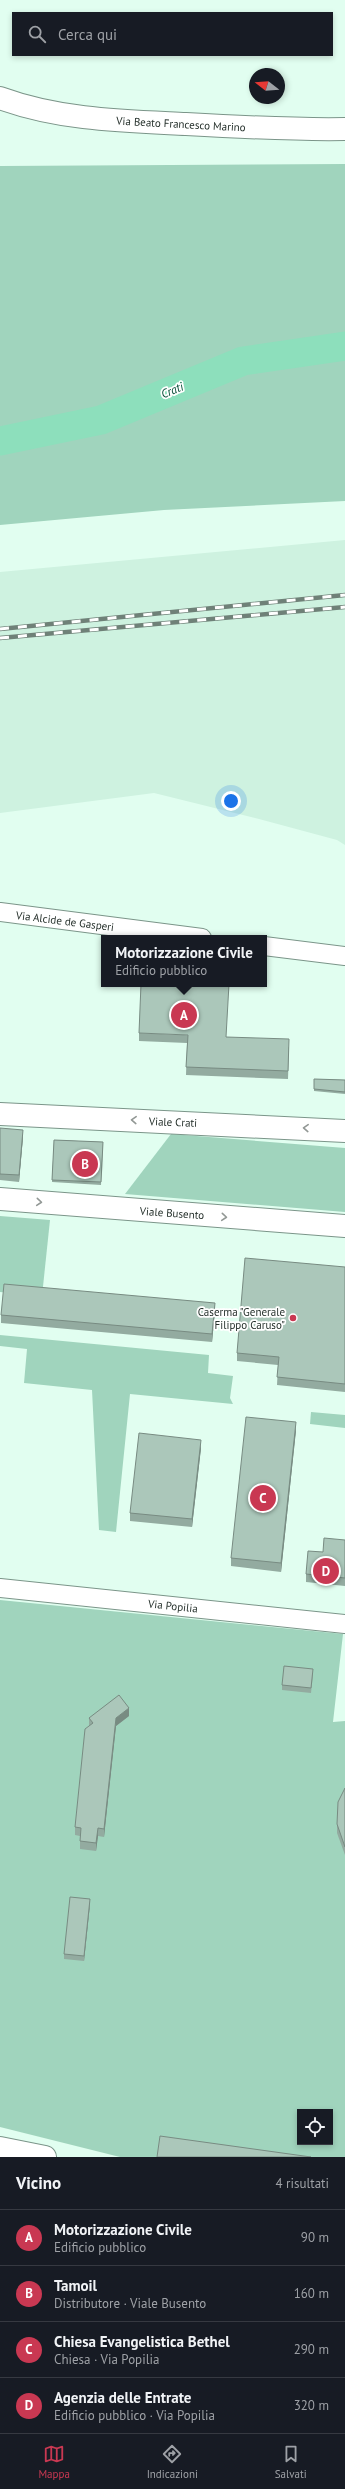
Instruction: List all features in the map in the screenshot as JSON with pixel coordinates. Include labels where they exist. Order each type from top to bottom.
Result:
[{"type":"main road","name":"Via Beato Francesco Marino","points":[[6,103],[95,120],[298,130],[345,129]]},
{"type":"main road","name":"Viale Crati","points":[[0,1114],[345,1131]]},
{"type":"main road","name":"Viale Busento","points":[[0,1199],[345,1226]]},
{"type":"main road","points":[[0,2148],[45,2157]]},
{"type":"street","name":"Via Alcide de Gasperi","points":[[0,912],[179,935]]},
{"type":"street","points":[[267,946],[345,956]]},
{"type":"street","name":"Via Popilia","points":[[0,1588],[345,1624]]},
{"type":"shaded area","points":[[345,164],[345,501],[164,510],[0,525],[0,166]]},
{"type":"shaded area","points":[[345,540],[345,845],[337,840],[154,793],[0,813],[0,572]]},
{"type":"shaded area","points":[[171,1134],[345,1148],[345,1212],[125,1194]]},
{"type":"shaded area","points":[[0,1216],[50,1220],[42,1296],[0,1292]]},
{"type":"shaded area","points":[[0,1335],[209,1355],[208,1373],[233,1376],[230,1398],[233,1404],[130,1394],[116,1532],[99,1530],[92,1390],[24,1383],[27,1349],[0,1346]]},
{"type":"shaded area","points":[[311,1412],[345,1415],[345,1428],[310,1424]]},
{"type":"shaded area","points":[[0,1600],[343,1634],[333,1722],[345,1721],[345,2157],[120,2157],[0,2127]]},
{"type":"building","points":[[141,987],[229,987],[226,1037],[289,1039],[288,1071],[186,1067],[188,1035],[139,1033]]},
{"type":"building","points":[[314,1079],[345,1080],[345,1092],[314,1089]]},
{"type":"building","points":[[0,1128],[23,1130],[19,1175],[0,1174]]},
{"type":"building","points":[[54,1140],[103,1142],[101,1182],[52,1180]]},
{"type":"building","name":"Caserma \"Generale Filippo Caruso\"","points":[[245,1258],[345,1267],[345,1384],[277,1377],[279,1357],[237,1353]]},
{"type":"building","points":[[4,1284],[215,1303],[212,1334],[1,1315]]},
{"type":"building","points":[[246,1417],[296,1422],[281,1563],[231,1558]]},
{"type":"building","points":[[139,1433],[201,1440],[192,1519],[130,1513]]},
{"type":"building","points":[[324,1538],[345,1540],[345,1578],[306,1574],[308,1551],[323,1552]]},
{"type":"building","points":[[284,1666],[313,1669],[311,1688],[282,1685]]},
{"type":"building","points":[[119,1695],[129,1708],[116,1718],[104,1829],[98,1828],[96,1843],[80,1841],[81,1828],[75,1827],[85,1729],[93,1723],[89,1718]]},
{"type":"building","points":[[345,1788],[345,1847],[337,1824],[338,1802]]},
{"type":"building","points":[[70,1897],[90,1899],[84,1956],[64,1954]]},
{"type":"building","points":[[160,2136],[311,2157],[157,2157]]},
{"type":"waterway","name":"Crati","points":[[0,441],[101,420],[243,361],[345,346]]},
{"type":"railway","points":[[0,629],[345,595]]},
{"type":"railway","points":[[0,638],[345,607]]},
{"type":"place","name":"Motorizzazione Civile","points":[[184,1015]]},
{"type":"place","name":"Tamoil","points":[[85,1164]]},
{"type":"place","name":"Caserma \"Generale Filippo Caruso\"","points":[[293,1318]]},
{"type":"place","name":"Chiesa Evangelistica Bethel","points":[[263,1498]]},
{"type":"place","name":"Agenzia delle Entrate","points":[[326,1571]]}]
